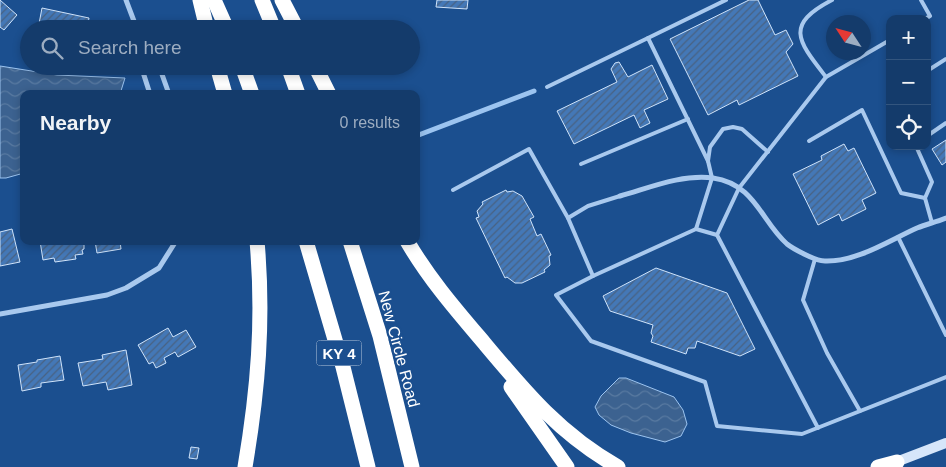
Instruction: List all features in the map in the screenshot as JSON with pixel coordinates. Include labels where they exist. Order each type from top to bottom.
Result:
[{"type":"highway","points":[[200,0],[206,20]]},
{"type":"highway","points":[[214,0],[223,20]]},
{"type":"highway","points":[[262,0],[270,20]]},
{"type":"highway","points":[[282,0],[292,20]]},
{"type":"highway","points":[[220,75],[224,90]]},
{"type":"highway","points":[[245,75],[251,90]]},
{"type":"highway","points":[[291,75],[297,90]]},
{"type":"highway","points":[[320,75],[327,90]]},
{"type":"highway","points":[[245,467],[252,425],[259,359],[260,275],[257,245]]},
{"type":"highway","name":"KY 4","points":[[307,245],[344,368],[368,467]]},
{"type":"highway","name":"New Circle Road","points":[[351,245],[380,336],[412,467]]},
{"type":"highway","points":[[410,245],[443,294],[519,385],[575,440],[618,467]]},
{"type":"highway","points":[[466,322],[567,467]]},
{"type":"highway","points":[[878,467],[890,465]]},
{"type":"main road","points":[[890,465],[946,443]]},
{"type":"street","points":[[126,0],[133,20]]},
{"type":"street","points":[[144,75],[149,90]]},
{"type":"street","points":[[162,75],[168,90]]},
{"type":"street","points":[[620,196],[684,179],[712,178],[725,182],[739,188],[754,200],[788,245],[823,262],[838,261],[858,255],[946,218]]},
{"type":"street","points":[[0,314],[107,295],[126,288],[159,268],[173,245]]},
{"type":"lane","points":[[547,87],[726,0]]},
{"type":"lane","points":[[826,77],[810,57],[799,34],[801,25],[814,10],[832,0]]},
{"type":"lane","points":[[921,0],[929,15]]},
{"type":"lane","points":[[648,38],[708,160],[712,178],[696,228]]},
{"type":"lane","points":[[717,235],[739,188],[826,77],[886,42]]},
{"type":"lane","points":[[931,68],[946,59]]},
{"type":"lane","points":[[809,141],[862,110],[901,193],[925,198]]},
{"type":"lane","points":[[581,164],[688,119]]},
{"type":"lane","points":[[931,133],[946,124]]},
{"type":"lane","points":[[708,160],[710,147],[716,138],[723,130],[733,127],[742,129],[751,135],[768,152]]},
{"type":"lane","points":[[453,190],[529,149],[568,218],[593,276]]},
{"type":"lane","points":[[918,150],[932,182],[925,198],[932,223]]},
{"type":"lane","points":[[568,218],[588,206],[620,196]]},
{"type":"lane","points":[[818,428],[717,235],[696,228],[556,295],[591,341],[705,382],[716,426],[802,434],[818,428],[946,377]]},
{"type":"lane","points":[[898,237],[946,335]]},
{"type":"lane","points":[[815,259],[803,300],[827,354],[860,411]]},
{"type":"water","points":[[0,66],[20,69],[20,75],[125,78],[121,90],[20,90],[20,174],[0,178]]},
{"type":"water","points":[[619,378],[626,378],[674,397],[683,410],[687,424],[681,436],[665,442],[631,433],[611,425],[599,415],[595,407],[601,396]]},
{"type":"building","points":[[0,0],[17,15],[4,30],[0,27]]},
{"type":"building","points":[[437,0],[468,0],[467,9],[436,7]]},
{"type":"building","points":[[749,0],[758,0],[775,35],[786,30],[793,44],[786,52],[798,76],[739,105],[737,100],[708,115],[670,39]]},
{"type":"building","points":[[42,8],[89,18],[89,20],[40,20]]},
{"type":"building","points":[[619,62],[628,77],[652,65],[668,99],[644,110],[650,123],[640,128],[634,115],[574,144],[557,111],[617,82],[611,69],[615,63]]},
{"type":"building","points":[[946,140],[946,162],[942,165],[932,149]]},
{"type":"building","points":[[844,144],[848,151],[854,148],[876,193],[862,200],[866,209],[842,221],[839,214],[818,225],[793,174],[822,160],[821,156]]},
{"type":"building","points":[[506,190],[507,192],[513,191],[522,196],[534,217],[530,219],[537,236],[541,234],[551,255],[549,256],[550,265],[544,270],[545,272],[522,283],[515,283],[507,277],[505,278],[476,218],[479,217],[477,211],[483,204],[482,202]]},
{"type":"building","points":[[12,229],[20,262],[0,266],[0,232]]},
{"type":"building","points":[[41,245],[84,245],[83,254],[75,255],[76,259],[55,262],[54,258],[43,260]]},
{"type":"building","points":[[96,245],[120,245],[121,249],[97,253]]},
{"type":"building","points":[[656,268],[727,293],[755,349],[740,356],[697,341],[695,348],[688,348],[686,354],[651,342],[653,325],[610,311],[603,296]]},
{"type":"building","points":[[168,328],[173,337],[186,330],[196,347],[178,357],[175,352],[164,358],[166,363],[156,368],[153,362],[149,364],[138,345]]},
{"type":"building","points":[[126,350],[132,385],[108,390],[106,382],[83,386],[78,363],[103,359],[102,355]]},
{"type":"building","points":[[60,356],[64,380],[41,383],[41,387],[22,391],[18,365]]},
{"type":"building","points":[[191,447],[199,448],[197,459],[189,458]]},
{"type":"waterway","points":[[420,134],[534,91]]}]
